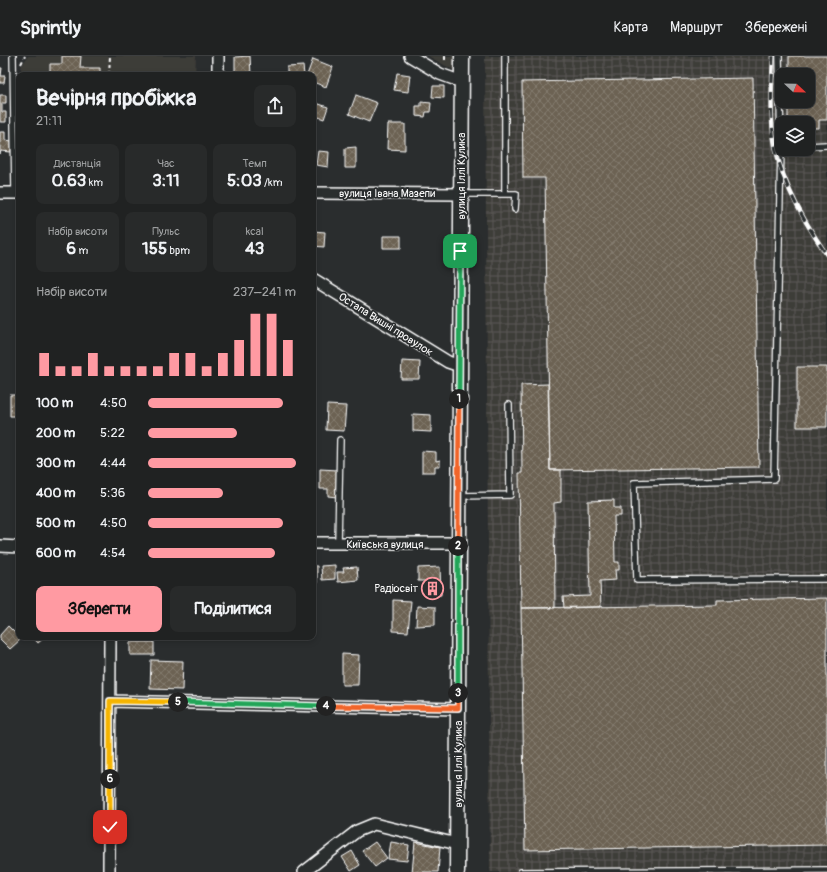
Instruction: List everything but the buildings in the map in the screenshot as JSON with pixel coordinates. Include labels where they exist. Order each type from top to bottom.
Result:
[{"type":"street","points":[[218,56],[218,72]]},
{"type":"street","points":[[410,56],[440,74],[462,82]]},
{"type":"street","name":"вулиця Іллі Кулика","points":[[457,872],[458,496],[462,56]]},
{"type":"street","points":[[0,193],[16,193]]},
{"type":"street","name":"вулиця Івана Мазепи","points":[[316,193],[461,194]]},
{"type":"street","name":"Остапа Вишні провулок","points":[[316,281],[448,362],[460,366]]},
{"type":"street","name":"Київська вулиця","points":[[316,543],[458,543]]},
{"type":"street","points":[[0,546],[16,547]]},
{"type":"street","points":[[109,872],[110,640]]},
{"type":"street","points":[[110,701],[458,708]]},
{"type":"street","points":[[304,872],[357,831],[374,824],[457,844]]},
{"type":"lane","points":[[13,56],[16,159]]},
{"type":"lane","points":[[505,56],[505,194]]},
{"type":"lane","points":[[779,56],[780,116]]},
{"type":"lane","points":[[815,146],[827,145]]},
{"type":"lane","points":[[781,156],[774,480],[634,483],[636,580],[827,579]]},
{"type":"lane","points":[[461,194],[516,194],[515,209]]},
{"type":"lane","points":[[458,496],[510,495],[509,405]]},
{"type":"lane","points":[[338,544],[340,440]]},
{"type":"lane","points":[[521,872],[827,870]]},
{"type":"path","points":[[110,56],[110,72]]},
{"type":"path","points":[[445,56],[445,63]]},
{"type":"shaded area","points":[[28,56],[196,56],[195,72],[22,72],[21,67]]},
{"type":"shaded area","points":[[428,56],[455,56],[455,71]]},
{"type":"shaded area","points":[[485,56],[827,56],[827,872],[490,872]]},
{"type":"railway","points":[[773,56],[772,123],[780,166],[792,197],[827,255]]},
{"type":"place","name":"Радіосвіт","points":[[433,588]]},
{"type":"route","points":[[110,827],[110,701],[458,708],[460,251]]}]
